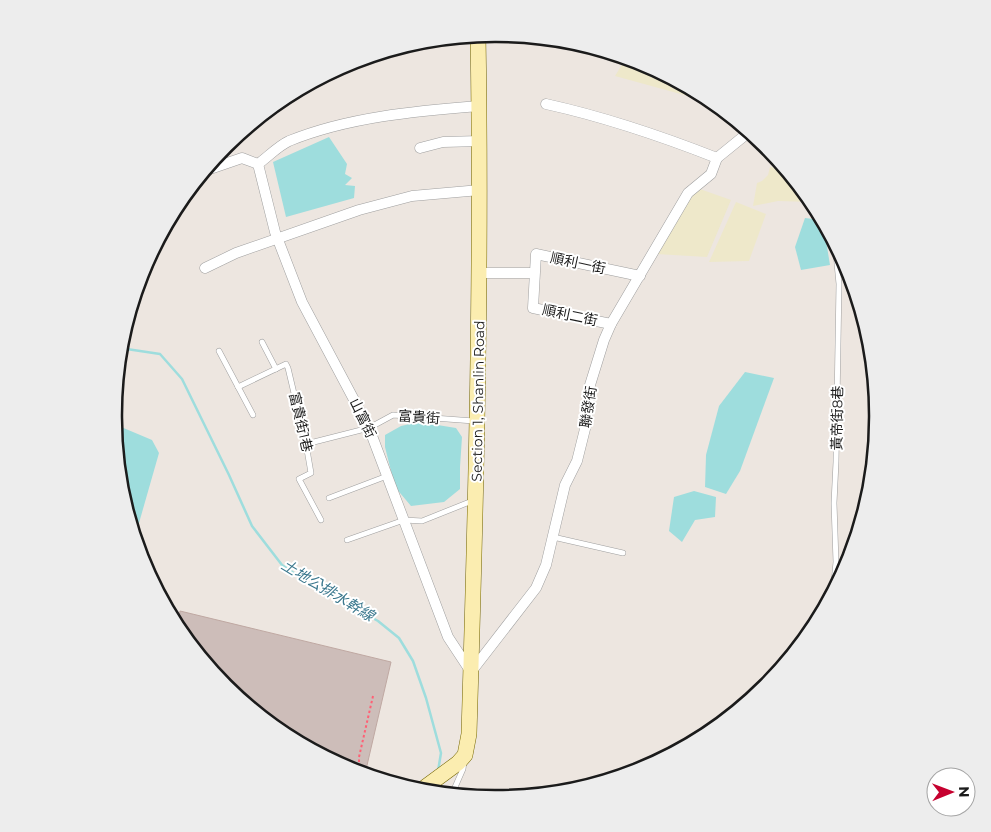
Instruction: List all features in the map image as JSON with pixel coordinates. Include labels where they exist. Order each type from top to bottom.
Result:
[{"type":"main road","name":"Section 1, Shanlin Road","points":[[461,759],[469,734],[477,421],[480,273],[478,43]]},
{"type":"main road","points":[[434,784],[461,759]]},
{"type":"street","points":[[546,104],[586,113],[649,132],[717,158]]},
{"type":"street","points":[[219,166],[242,158],[258,164],[287,142],[340,125],[418,111],[479,106]]},
{"type":"street","name":"聯發街","points":[[471,672],[536,588],[546,565],[565,485],[577,461],[587,421],[590,385],[611,324],[688,193],[711,174],[717,158],[743,136]]},
{"type":"street","points":[[420,148],[443,142],[480,141]]},
{"type":"street","name":"山富街","points":[[258,164],[278,239],[302,302],[369,428],[448,637],[471,672]]},
{"type":"street","points":[[205,268],[236,253],[359,210],[412,196],[480,190]]},
{"type":"street","name":"順利一街","points":[[534,273],[536,254],[640,276]]},
{"type":"street","points":[[480,273],[534,273]]},
{"type":"street","name":"順利二街","points":[[534,273],[533,308],[611,324]]},
{"type":"lane","name":"黃帝街8巷","points":[[835,571],[834,503],[839,284],[837,264]]},
{"type":"lane","points":[[238,387],[276,369],[262,342]]},
{"type":"lane","points":[[218,352],[253,415]]},
{"type":"lane","name":"富貴街1巷","points":[[276,369],[286,364],[288,368],[311,473],[299,479],[321,520]]},
{"type":"lane","name":"富貴街","points":[[306,444],[369,428],[393,414],[477,421]]},
{"type":"lane","points":[[329,498],[388,476]]},
{"type":"lane","points":[[348,540],[404,520],[422,521],[475,500]]},
{"type":"lane","points":[[553,538],[623,552]]},
{"type":"lane","points":[[455,787],[463,769],[461,759]]},
{"type":"path","points":[[359,763],[373,696]]},
{"type":"shaded area","points":[[622,64],[661,81],[687,96],[615,76]]},
{"type":"shaded area","points":[[770,167],[774,167],[801,202],[778,201],[753,206],[757,183],[768,175]]},
{"type":"shaded area","points":[[697,188],[731,200],[707,257],[656,254]]},
{"type":"shaded area","points":[[736,202],[766,214],[749,261],[709,262]]},
{"type":"water","points":[[329,137],[347,164],[345,174],[352,178],[345,185],[355,186],[354,198],[286,217],[273,162]]},
{"type":"water","points":[[805,218],[813,219],[827,244],[830,265],[801,270],[795,247]]},
{"type":"water","points":[[745,372],[774,378],[740,471],[726,494],[705,487],[706,455],[719,406]]},
{"type":"water","points":[[419,422],[456,428],[462,437],[460,489],[444,502],[411,506],[395,487],[385,447],[385,435],[401,426]]},
{"type":"water","points":[[122,428],[152,440],[159,453],[139,525],[125,465]]},
{"type":"water","points":[[694,491],[716,497],[715,517],[695,520],[682,542],[669,531],[674,497]]},
{"type":"building","points":[[180,611],[391,662],[367,767],[330,751],[288,727],[249,697],[215,662],[180,615]]},
{"type":"waterway","name":"土地公排水幹線","points":[[128,349],[160,354],[182,379],[252,526],[282,565],[307,582],[378,621],[399,638],[413,661],[426,698],[441,753],[438,771]]}]
